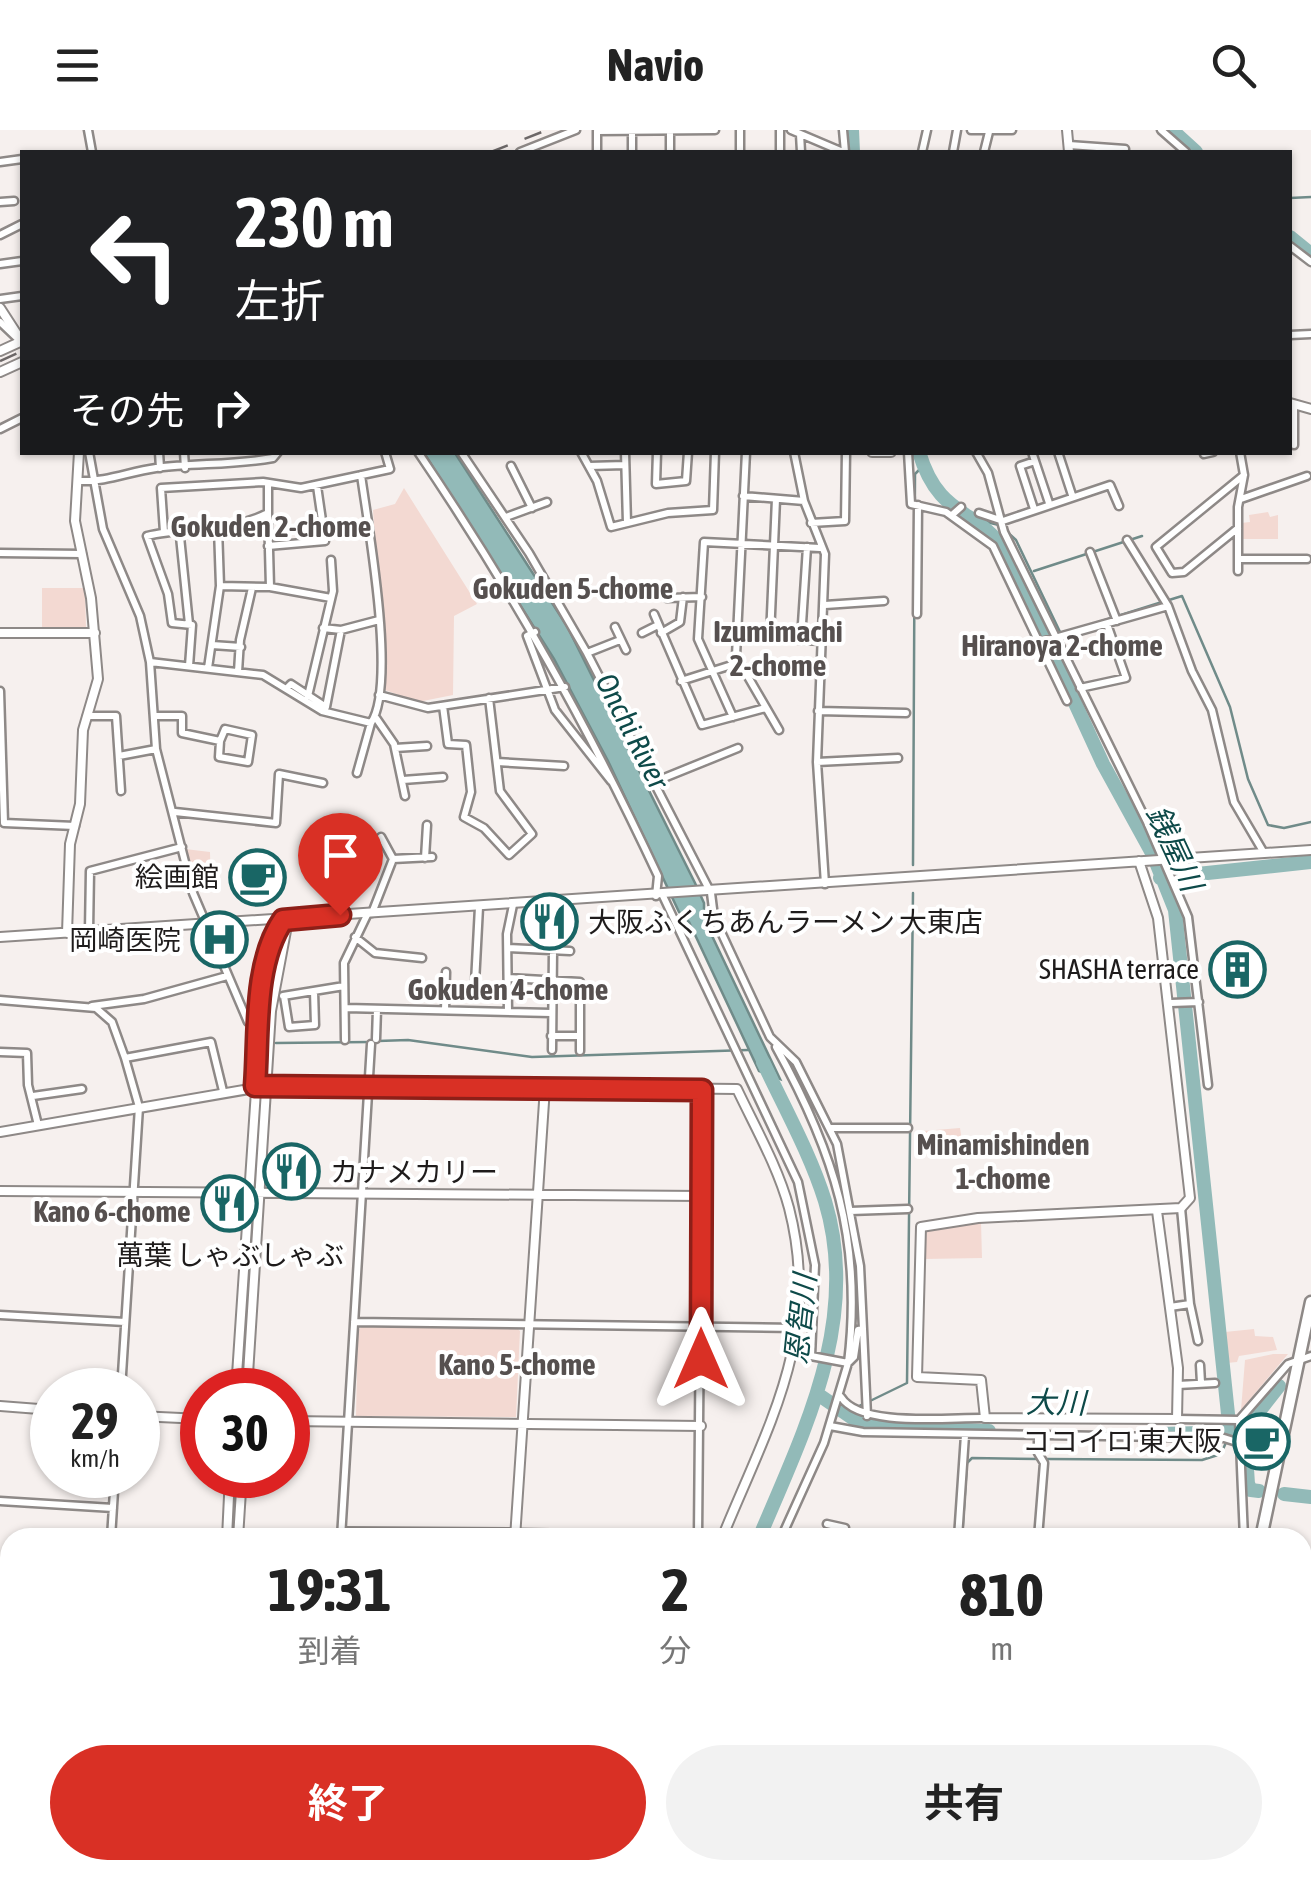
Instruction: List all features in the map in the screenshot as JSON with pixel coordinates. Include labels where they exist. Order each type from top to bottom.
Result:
[{"type":"highway","points":[[1264,1528],[1307,1359],[1311,1302]]},
{"type":"street","points":[[525,150],[576,130]]},
{"type":"street","points":[[597,150],[597,131],[715,130]]},
{"type":"street","points":[[791,130],[839,150]]},
{"type":"street","points":[[970,130],[1011,130]]},
{"type":"street","points":[[1067,130],[1069,149],[1125,149]]},
{"type":"street","points":[[1161,130],[1184,150]]},
{"type":"street","points":[[800,134],[801,150]]},
{"type":"street","points":[[0,202],[14,201]]},
{"type":"street","points":[[0,308],[20,339]]},
{"type":"street","points":[[0,322],[20,340]]},
{"type":"street","points":[[1292,439],[1292,404],[1311,409]]},
{"type":"street","points":[[67,933],[70,844],[87,716],[98,679],[74,521],[78,455]]},
{"type":"street","points":[[89,455],[103,529],[140,616],[150,662],[156,749],[205,925],[248,1022],[260,1024]]},
{"type":"street","points":[[159,455],[160,468]]},
{"type":"street","points":[[184,455],[184,468]]},
{"type":"street","points":[[228,455],[228,466]]},
{"type":"street","points":[[79,481],[160,468],[228,466],[276,455]]},
{"type":"street","points":[[164,532],[161,488],[268,483],[316,486],[390,469],[386,455]]},
{"type":"street","points":[[420,455],[535,632],[658,876],[662,896],[798,1182],[815,1265],[811,1356],[848,1363]]},
{"type":"street","points":[[463,455],[506,517],[587,653],[711,892],[714,917],[826,1150],[843,1205],[855,1288],[848,1363],[830,1426],[785,1528]]},
{"type":"street","points":[[582,455],[611,527],[712,510],[716,455]]},
{"type":"street","points":[[625,455],[627,522]]},
{"type":"street","points":[[657,455],[656,484],[686,481],[688,455]]},
{"type":"street","points":[[746,455],[736,636],[738,663],[779,730]]},
{"type":"street","points":[[795,455],[804,501],[822,548],[825,604],[817,762],[825,884]]},
{"type":"street","points":[[811,523],[845,521],[846,455]]},
{"type":"street","points":[[908,455],[915,505],[917,614]]},
{"type":"street","points":[[978,455],[988,473],[1004,526],[1188,917],[1208,1085]]},
{"type":"street","points":[[1059,455],[1072,495]]},
{"type":"street","points":[[1238,572],[1244,475],[1241,455]]},
{"type":"street","points":[[1034,509],[1020,466],[1033,457],[1049,504]]},
{"type":"street","points":[[588,466],[625,465]]},
{"type":"street","points":[[510,466],[532,508]]},
{"type":"street","points":[[357,772],[379,695],[379,620],[361,475]]},
{"type":"street","points":[[1238,528],[1184,572],[1172,573],[1156,547],[1244,475]]},
{"type":"street","points":[[1241,499],[1307,476]]},
{"type":"street","points":[[268,483],[270,587]]},
{"type":"street","points":[[1004,526],[1034,509],[1110,485],[1120,506]]},
{"type":"street","points":[[268,546],[325,542],[316,486]]},
{"type":"street","points":[[743,496],[804,501]]},
{"type":"street","points":[[770,637],[776,499]]},
{"type":"street","points":[[506,517],[546,502]]},
{"type":"street","points":[[915,505],[952,515],[993,546],[1067,701]]},
{"type":"street","points":[[952,515],[961,507]]},
{"type":"street","points":[[188,624],[172,623],[168,594],[147,536],[178,528],[218,528],[268,513]]},
{"type":"street","points":[[979,513],[1004,526]]},
{"type":"street","points":[[178,528],[189,666]]},
{"type":"street","points":[[208,668],[220,586],[218,528]]},
{"type":"street","points":[[733,717],[698,639],[704,542],[822,548]]},
{"type":"street","points":[[1129,542],[1166,602],[1212,710],[1234,802],[1264,853]]},
{"type":"street","points":[[801,639],[807,548]]},
{"type":"street","points":[[0,553],[82,554]]},
{"type":"street","points":[[1091,554],[1116,618]]},
{"type":"street","points":[[1238,559],[1308,558]]},
{"type":"street","points":[[308,696],[331,598],[332,560]]},
{"type":"street","points":[[220,586],[270,587],[331,598]]},
{"type":"street","points":[[238,672],[252,588]]},
{"type":"street","points":[[667,598],[702,597]]},
{"type":"street","points":[[642,633],[680,622],[683,598]]},
{"type":"street","points":[[825,604],[884,602]]},
{"type":"street","points":[[1041,642],[1166,602]]},
{"type":"street","points":[[654,614],[702,724],[766,708]]},
{"type":"street","points":[[323,628],[340,630],[379,620]]},
{"type":"street","points":[[1080,688],[1126,678],[1107,624]]},
{"type":"street","points":[[615,627],[626,650]]},
{"type":"street","points":[[288,688],[291,684],[326,707],[340,630]]},
{"type":"street","points":[[0,632],[94,633]]},
{"type":"street","points":[[535,632],[528,636],[555,710],[609,782],[613,781]]},
{"type":"street","points":[[736,636],[822,640]]},
{"type":"street","points":[[587,653],[620,640]]},
{"type":"street","points":[[212,645],[241,648]]},
{"type":"street","points":[[150,662],[262,675],[322,711],[373,720],[395,748],[406,796]]},
{"type":"street","points":[[681,682],[738,663]]},
{"type":"street","points":[[379,695],[410,706],[444,706],[564,687]]},
{"type":"street","points":[[0,692],[4,823],[75,826]]},
{"type":"street","points":[[444,706],[448,744],[466,745],[471,792],[464,818],[484,828],[510,855],[532,834],[500,791],[489,698]]},
{"type":"street","points":[[818,711],[906,713]]},
{"type":"street","points":[[87,716],[116,716],[121,792]]},
{"type":"street","points":[[154,716],[182,716],[182,733],[220,741]]},
{"type":"street","points":[[224,729],[252,734],[248,762],[219,757],[220,741],[224,729]]},
{"type":"street","points":[[395,748],[427,746]]},
{"type":"street","points":[[654,782],[738,748]]},
{"type":"street","points":[[119,756],[156,749]]},
{"type":"street","points":[[817,762],[898,758]]},
{"type":"street","points":[[496,762],[564,766]]},
{"type":"street","points":[[174,812],[276,822],[279,774],[323,783]]},
{"type":"street","points":[[403,780],[443,777]]},
{"type":"street","points":[[393,859],[429,857],[427,824]]},
{"type":"street","points":[[381,838],[393,859]]},
{"type":"street","points":[[89,931],[90,872],[182,847]]},
{"type":"street","points":[[0,937],[1311,850]]},
{"type":"street","points":[[345,1040],[344,963],[393,859]]},
{"type":"street","points":[[986,1418],[981,1380],[917,1377],[921,1227],[978,1218],[1157,1211],[1181,1208],[1190,1198],[1158,918],[1139,860]]},
{"type":"street","points":[[508,1012],[513,905]]},
{"type":"street","points":[[475,982],[479,907]]},
{"type":"street","points":[[238,1368],[272,998],[286,931],[283,920]]},
{"type":"street","points":[[248,1368],[255,1086],[271,947],[283,920]]},
{"type":"street","points":[[354,937],[376,954],[422,958]]},
{"type":"street","points":[[508,948],[570,951]]},
{"type":"street","points":[[552,1050],[553,950]]},
{"type":"street","points":[[445,1010],[446,972]]},
{"type":"street","points":[[0,1000],[91,1006],[144,999],[227,976]]},
{"type":"street","points":[[508,978],[580,982],[580,1050]]},
{"type":"street","points":[[272,998],[344,986]]},
{"type":"street","points":[[284,996],[289,1027],[315,1025],[314,991]]},
{"type":"street","points":[[1170,1004],[1200,1002]]},
{"type":"street","points":[[91,1006],[112,1022],[139,1107],[122,1368]]},
{"type":"street","points":[[346,1008],[552,1012]]},
{"type":"street","points":[[342,1528],[377,1009]]},
{"type":"street","points":[[552,1036],[580,1036]]},
{"type":"street","points":[[770,1037],[796,1062],[830,1128],[860,1266],[867,1416]]},
{"type":"street","points":[[125,1058],[211,1042],[223,1091]]},
{"type":"street","points":[[0,1052],[27,1053],[28,1086],[38,1125]]},
{"type":"street","points":[[0,1132],[266,1085],[737,1089],[780,1181],[798,1258],[799,1328],[782,1398],[727,1528]]},
{"type":"street","points":[[516,1528],[545,1087]]},
{"type":"street","points":[[33,1096],[82,1089]]},
{"type":"street","points":[[698,1528],[702,1090]]},
{"type":"street","points":[[830,1128],[908,1128]]},
{"type":"street","points":[[0,1191],[702,1196]]},
{"type":"street","points":[[1181,1208],[1190,1304],[1198,1340]]},
{"type":"street","points":[[850,1211],[908,1209]]},
{"type":"street","points":[[1157,1211],[1178,1384],[1177,1418]]},
{"type":"street","points":[[1170,1307],[1190,1304]]},
{"type":"street","points":[[0,1315],[125,1322]]},
{"type":"street","points":[[354,1322],[799,1328]]},
{"type":"street","points":[[848,1363],[854,1357],[858,1330],[863,1329]]},
{"type":"street","points":[[1244,1528],[1238,1421],[1278,1373],[1307,1359]]},
{"type":"street","points":[[1200,1365],[1201,1383]]},
{"type":"street","points":[[1178,1384],[1215,1383]]},
{"type":"street","points":[[841,1396],[846,1406],[867,1416],[1238,1421]]},
{"type":"street","points":[[0,1406],[30,1408]]},
{"type":"street","points":[[310,1421],[701,1426]]},
{"type":"street","points":[[830,1426],[863,1432],[1240,1440]]},
{"type":"street","points":[[959,1528],[965,1435]]},
{"type":"street","points":[[1038,1436],[1042,1459],[1039,1528]]},
{"type":"street","points":[[112,1528],[114,1498]]},
{"type":"street","points":[[227,1528],[229,1498]]},
{"type":"street","points":[[239,1528],[241,1498]]},
{"type":"street","points":[[0,1501],[113,1508]]},
{"type":"street","points":[[831,1528],[831,1525],[845,1528]]},
{"type":"shaded area","points":[[404,488],[477,604],[454,616],[453,695],[418,702],[385,690],[373,510],[395,504]]},
{"type":"shaded area","points":[[1268,512],[1270,517],[1278,515],[1278,539],[1241,539],[1241,523],[1250,522],[1249,515]]},
{"type":"shaded area","points":[[42,588],[85,588],[86,628],[42,628]]},
{"type":"shaded area","points":[[185,849],[210,852],[211,889],[195,891],[192,879],[178,882],[173,867],[188,863]]},
{"type":"shaded area","points":[[960,1128],[963,1148],[924,1151],[923,1131]]},
{"type":"shaded area","points":[[981,1222],[982,1258],[924,1259],[927,1230]]},
{"type":"shaded area","points":[[363,1326],[517,1328],[520,1331],[516,1417],[356,1416],[358,1330]]},
{"type":"shaded area","points":[[1254,1329],[1255,1336],[1273,1337],[1277,1350],[1239,1356],[1237,1362],[1227,1363],[1225,1332]]},
{"type":"shaded area","points":[[1288,1354],[1241,1410],[1245,1360]]},
{"type":"water","name":"Onchi River","points":[[425,455],[456,455],[567,626],[695,883],[704,903],[704,919],[780,1079],[759,1071],[689,922],[679,912],[608,761],[554,659]]},
{"type":"waterway","points":[[852,130],[853,150]]},
{"type":"waterway","points":[[1172,130],[1194,150]]},
{"type":"waterway","points":[[1292,198],[1311,197]]},
{"type":"waterway","points":[[1292,239],[1311,254]]},
{"type":"waterway","name":"銭屋川","points":[[920,455],[937,490],[983,527],[1005,551],[1103,764],[1153,855],[1175,910],[1230,1433]]},
{"type":"waterway","points":[[913,865],[915,474],[923,466]]},
{"type":"waterway","points":[[976,525],[982,521],[999,525]]},
{"type":"waterway","points":[[1005,530],[1016,540],[1061,634]]},
{"type":"waterway","points":[[1034,571],[1142,536]]},
{"type":"waterway","points":[[1169,600],[1182,596],[1230,707],[1248,779],[1268,825],[1284,828],[1311,822]]},
{"type":"waterway","points":[[1083,627],[1162,602]]},
{"type":"waterway","points":[[1160,878],[1311,862]]},
{"type":"waterway","points":[[870,1401],[907,1383],[913,893]]},
{"type":"waterway","points":[[378,1041],[408,1040],[532,1057],[748,1050]]},
{"type":"waterway","points":[[276,1043],[370,1042]]},
{"type":"waterway","name":"恩智川","points":[[763,1062],[825,1201],[834,1245],[836,1289],[832,1332],[822,1374],[763,1528]]},
{"type":"waterway","name":"大川","points":[[1160,1434],[1243,1432],[1279,1386]]},
{"type":"waterway","name":"大川","points":[[819,1395],[864,1426],[989,1431]]},
{"type":"waterway","points":[[842,1415],[863,1404]]},
{"type":"waterway","points":[[1047,1459],[1202,1460],[1221,1454],[1230,1433]]},
{"type":"waterway","points":[[1236,1433],[1245,1439],[1248,1484],[1251,1490],[1259,1491]]},
{"type":"waterway","points":[[963,1528],[967,1463],[972,1458],[1039,1459]]},
{"type":"waterway","points":[[1284,1494],[1311,1497]]},
{"type":"railway","points":[[496,150],[547,130]]},
{"type":"railway","points":[[0,361],[20,352]]},
{"type":"place","name":"絵画館","points":[[258,877]]},
{"type":"place","name":"大阪ふくちあんラーメン 大東店","points":[[549,922]]},
{"type":"place","name":"岡崎医院","points":[[220,940]]},
{"type":"place","name":"SHASHA terrace","points":[[1238,969]]},
{"type":"place","name":"カナメカリー","points":[[291,1172]]},
{"type":"place","name":"萬葉 しゃぶしゃぶ","points":[[230,1204]]},
{"type":"place","name":"ココイロ 東大阪","points":[[1261,1441]]},
{"type":"district","name":"Gokuden 2-chome","points":[[271,526]]},
{"type":"district","name":"Gokuden 5-chome","points":[[573,588]]},
{"type":"district","name":"Hiranoya 2-chome","points":[[1062,645]]},
{"type":"district","name":"Izumimachi 2-chome","points":[[778,648]]},
{"type":"district","name":"Gokuden 4-chome","points":[[508,989]]},
{"type":"district","name":"Minamishinden 1-chome","points":[[1003,1161]]},
{"type":"district","name":"Kano 6-chome","points":[[112,1211]]},
{"type":"district","name":"Kano 5-chome","points":[[517,1364]]},
{"type":"route","points":[[340,915],[283,920],[276,930],[263,986],[255,1086],[702,1090],[701,1359]]}]
